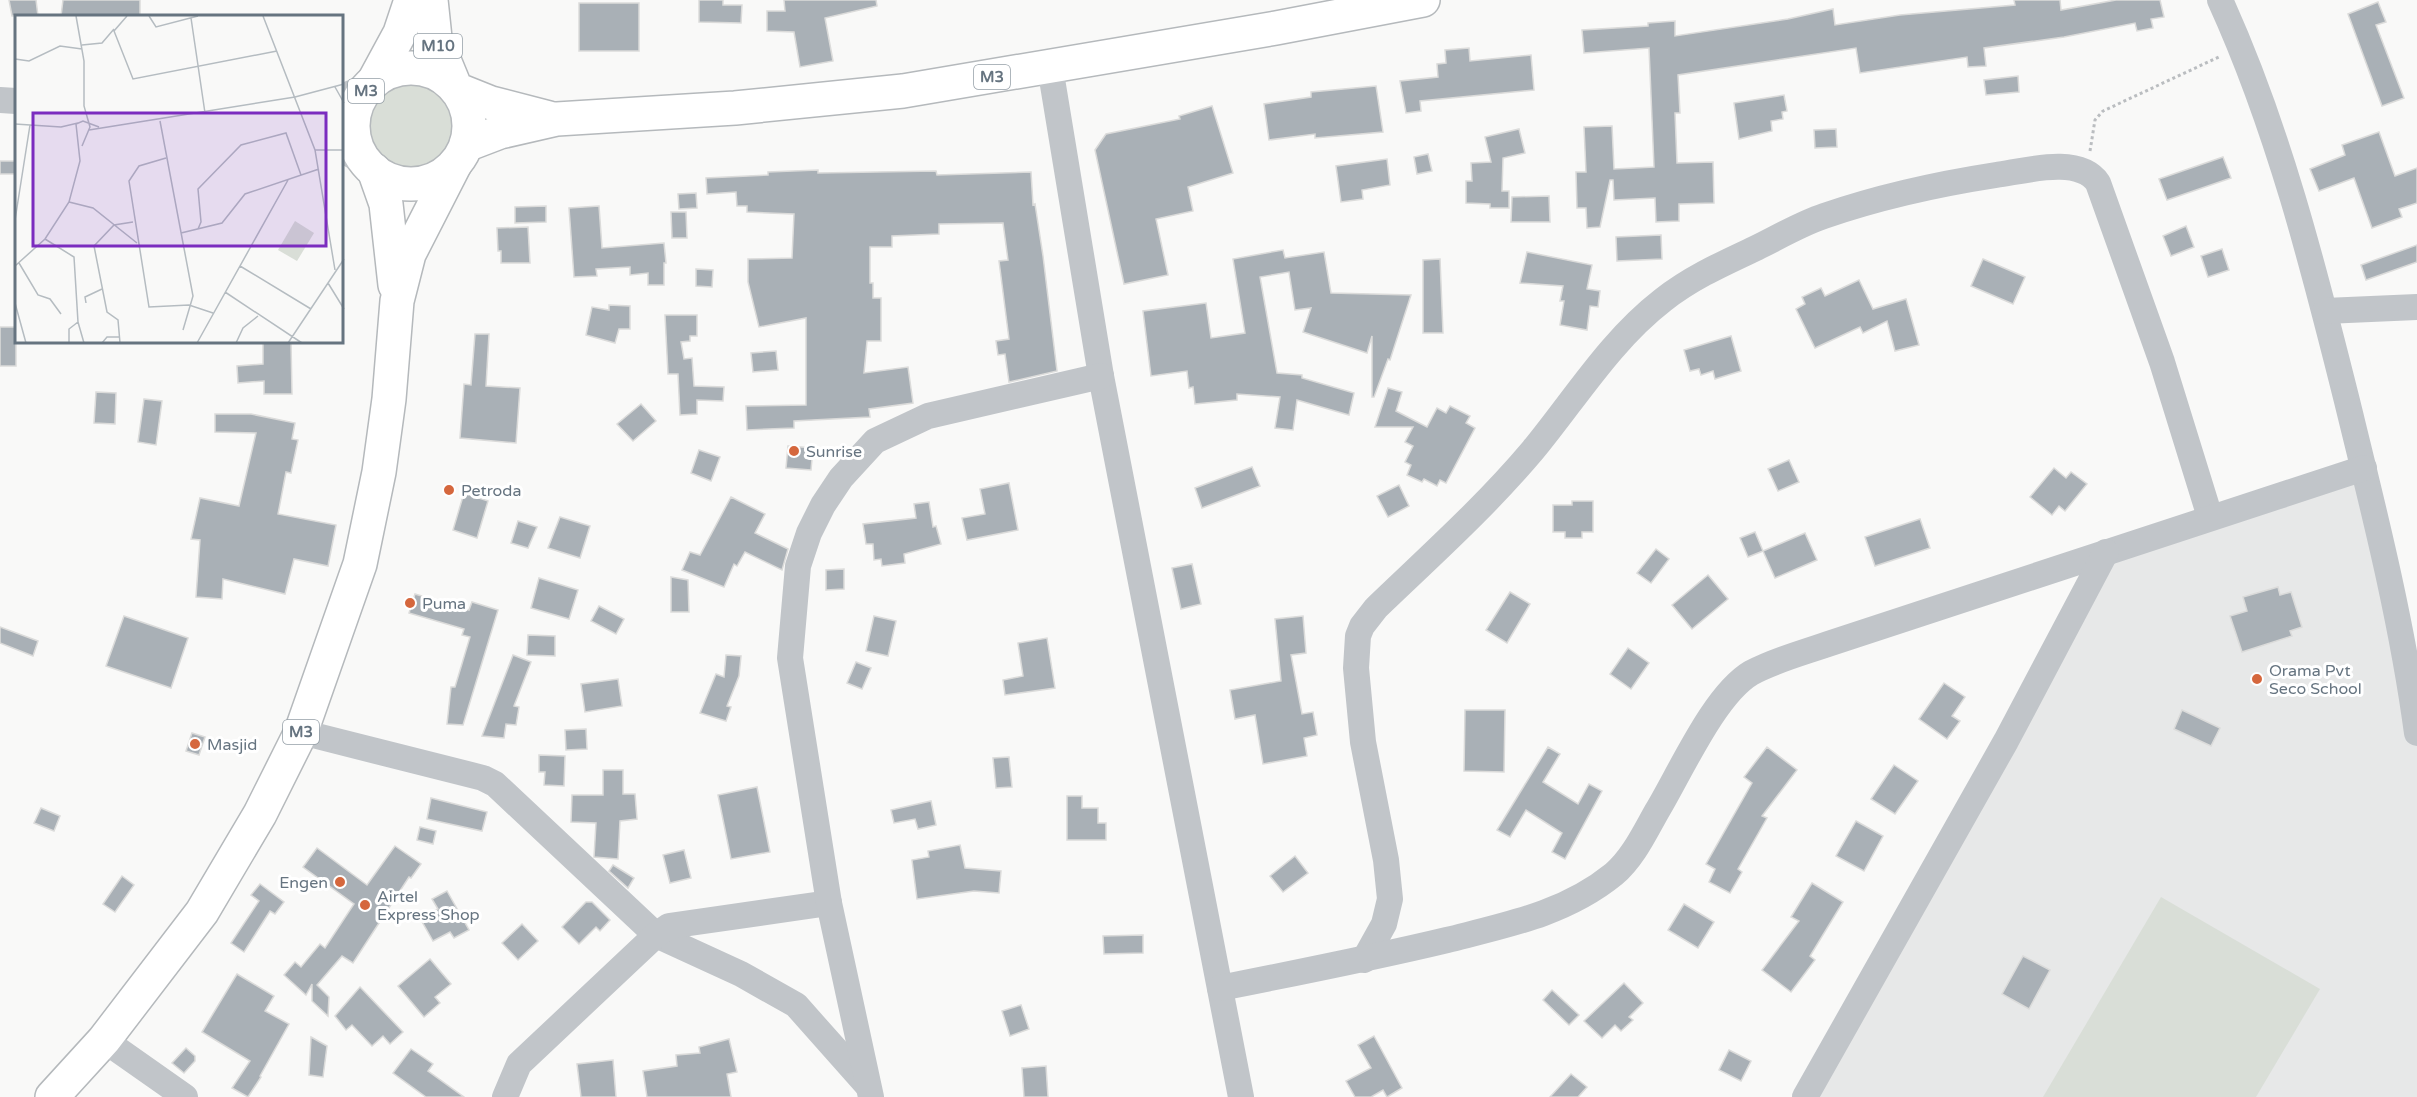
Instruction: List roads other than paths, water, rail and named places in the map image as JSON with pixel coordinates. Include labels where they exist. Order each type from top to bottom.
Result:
[{"type":"highway","name":"M10","points":[[362,88],[400,33],[411,0]]},
{"type":"highway","name":"M10","points":[[431,0],[435,38],[456,89]]},
{"type":"highway","name":"M3","points":[[362,162],[387,178],[401,183],[416,184],[430,181],[444,174],[460,154],[500,132],[557,119],[735,108],[903,91],[1422,0]]},
{"type":"highway","name":"M3","points":[[52,1097],[104,1040],[202,912],[260,813],[301,732],[360,564],[382,451],[398,301],[409,254],[460,154],[469,130],[469,116],[464,101],[456,89],[445,78],[417,68],[387,73],[362,88],[353,125],[362,162],[386,204],[398,301]]},
{"type":"highway","name":"M3","points":[[456,89],[492,103],[557,119]]},
{"type":"street","points":[[2220,0],[2259,92],[2325,311],[2364,468],[2402,643],[2417,734]]},
{"type":"street","points":[[1050,67],[1101,376],[1241,1097]]},
{"type":"street","points":[[0,100],[15,101]]},
{"type":"street","points":[[1364,960],[1384,924],[1390,899],[1386,860],[1363,742],[1356,668],[1358,636],[1362,626],[1376,608],[1491,497],[1533,450],[1592,373],[1629,330],[1664,299],[1690,281],[1822,217],[1912,191],[1978,178],[2062,167],[2085,170],[2098,183],[2106,205],[2162,362],[2210,517]]},
{"type":"street","points":[[2325,311],[2417,307]]},
{"type":"street","points":[[870,1092],[829,903],[790,658],[798,566],[809,533],[823,505],[841,478],[875,441],[928,416],[1101,376]]},
{"type":"street","points":[[1220,988],[1364,960],[1534,918],[1563,907],[1589,893],[1617,872],[1638,845],[1711,717],[1734,687],[1750,674],[1767,665],[1828,644],[2364,468]]},
{"type":"street","points":[[1805,1097],[2006,741],[2106,552]]},
{"type":"street","points":[[301,732],[495,784],[656,934],[741,974],[796,1005],[870,1092]]},
{"type":"street","points":[[505,1097],[519,1064],[656,934],[669,927],[682,924],[829,903]]},
{"type":"street","points":[[104,1040],[185,1097]]},
{"type":"place","name":"Sunrise","points":[[794,451]]},
{"type":"place","name":"Petroda","points":[[449,490]]},
{"type":"place","name":"Puma","points":[[410,603]]},
{"type":"place","name":"Orama Pvt Seco School","points":[[2257,679]]},
{"type":"place","name":"Masjid","points":[[195,744]]},
{"type":"place","name":"Engen","points":[[340,882]]},
{"type":"place","name":"Airtel Express Shop","points":[[365,905]]}]
